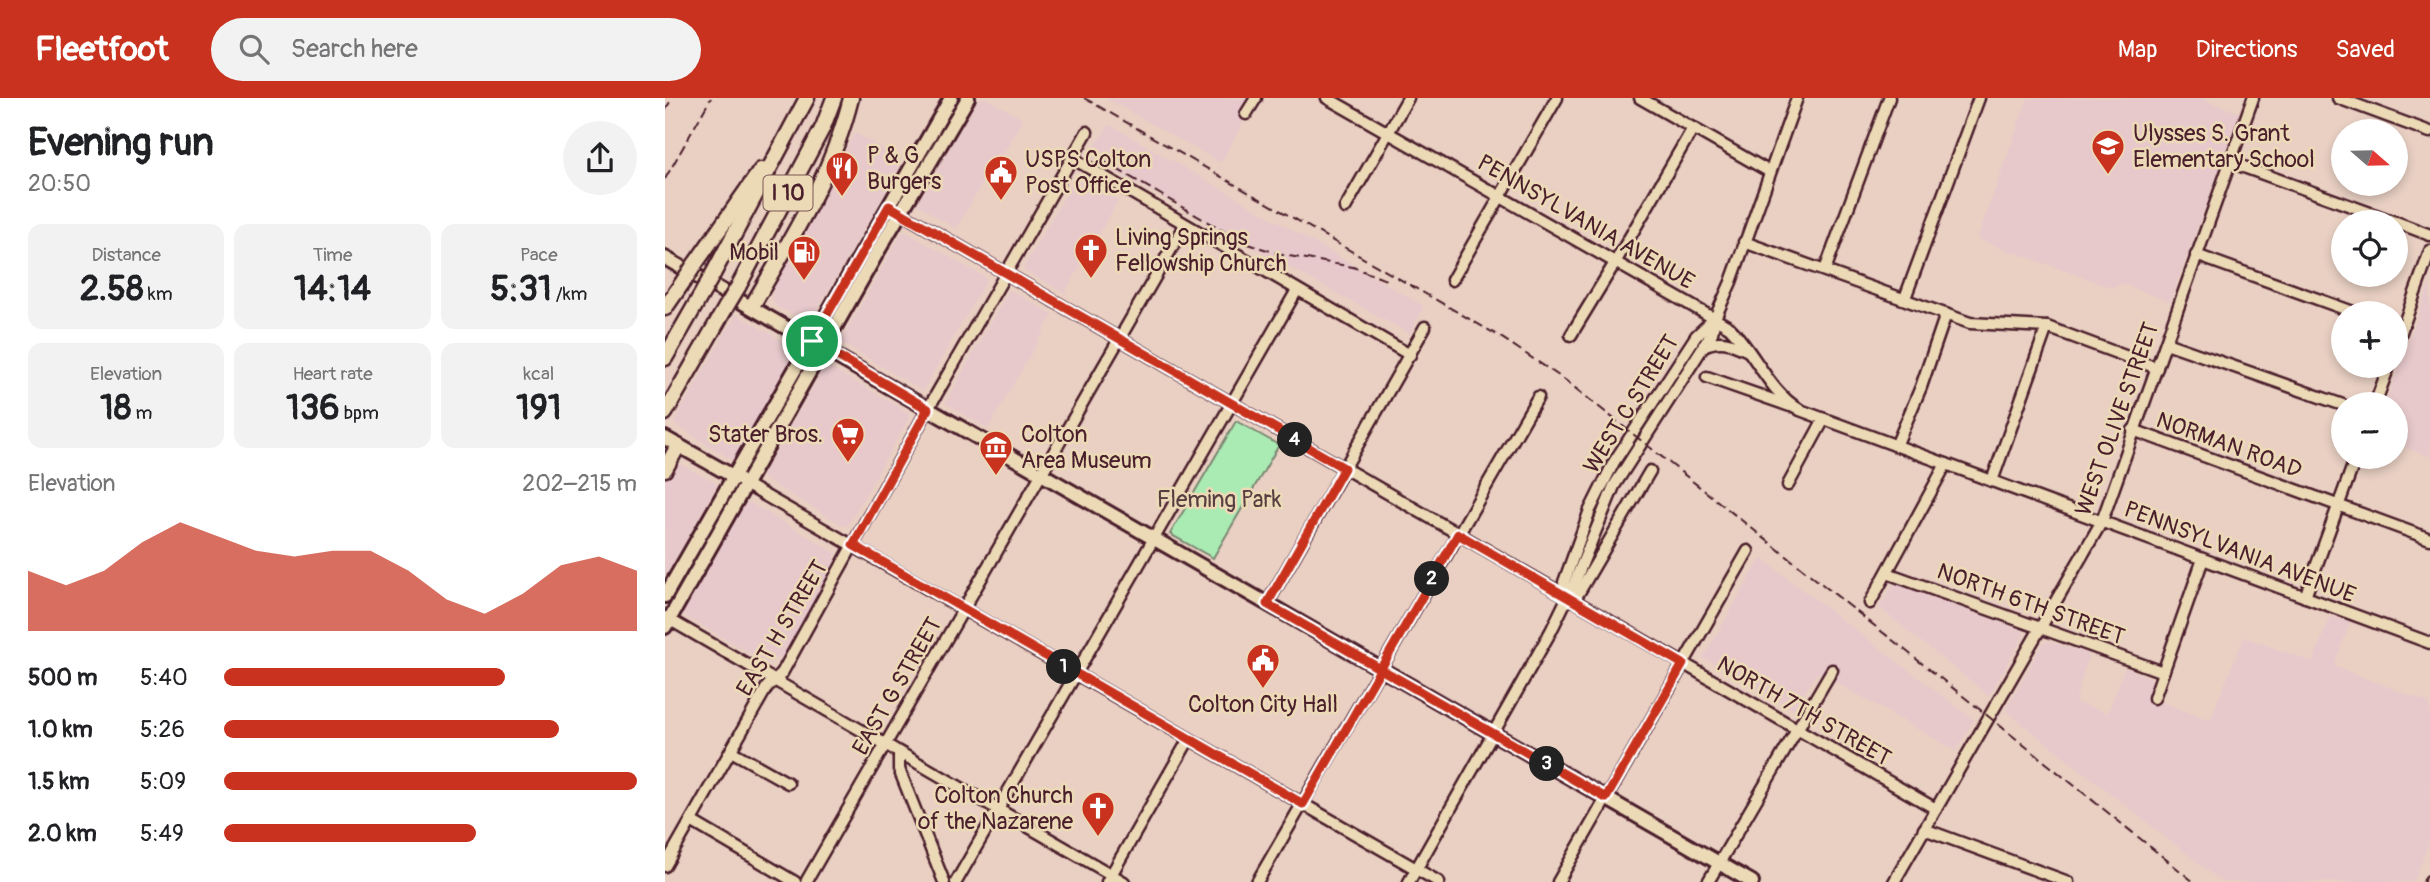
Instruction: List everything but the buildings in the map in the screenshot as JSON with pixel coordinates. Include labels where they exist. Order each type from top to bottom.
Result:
[{"type":"highway","name":"I 10","points":[[665,358],[807,98]]},
{"type":"highway","name":"I 10","points":[[665,413],[738,287],[823,127],[834,98]]},
{"type":"highway","points":[[752,306],[815,198],[842,131],[851,98]]},
{"type":"highway","points":[[665,308],[796,121]]},
{"type":"highway","points":[[665,469],[678,446]]},
{"type":"main road","points":[[666,622],[745,484],[818,344],[895,209],[951,98]]},
{"type":"main road","points":[[950,128],[951,117],[962,98]]},
{"type":"main road","points":[[895,209],[968,98]]},
{"type":"main road","points":[[665,258],[1752,882]]},
{"type":"main road","points":[[665,596],[733,477],[818,344]]},
{"type":"main road","points":[[665,438],[745,484]]},
{"type":"street","points":[[1247,114],[1256,98]]},
{"type":"street","name":"PENNSYLVANIA AVENUE","points":[[1327,98],[1715,318],[1737,334],[1770,384],[1800,410]]},
{"type":"street","points":[[1345,208],[1408,98]]},
{"type":"street","points":[[1452,280],[1557,98]]},
{"type":"street","points":[[1640,98],[1770,172]]},
{"type":"street","name":"WEST C STREET","points":[[1409,882],[1544,644],[1573,586],[1614,486],[1712,333],[1715,318],[1797,98]]},
{"type":"street","points":[[1825,270],[1889,98]]},
{"type":"street","points":[[1905,298],[1979,98]]},
{"type":"street","name":"WEST OLIVE STREET","points":[[1894,882],[2102,521],[2253,98]]},
{"type":"street","points":[[2338,98],[2430,132]]},
{"type":"street","points":[[1571,335],[1693,128]]},
{"type":"street","name":"EAST H STREET","points":[[665,866],[767,687],[782,673],[928,409],[1087,132]]},
{"type":"street","points":[[1072,158],[1410,355]]},
{"type":"street","points":[[2230,162],[2362,210]]},
{"type":"street","name":"NORTH 7TH STREET","points":[[895,209],[1936,809]]},
{"type":"street","name":"EAST G STREET","points":[[807,882],[1185,225]]},
{"type":"street","points":[[2408,227],[2430,235]]},
{"type":"street","points":[[1744,242],[1970,323],[2047,327],[2157,368]]},
{"type":"street","points":[[2408,306],[2430,251]]},
{"type":"street","points":[[2196,255],[2331,304]]},
{"type":"street","points":[[956,882],[1297,290]]},
{"type":"street","points":[[1896,446],[1921,387],[1946,314]]},
{"type":"street","name":"WEST C STREET","points":[[1566,597],[1564,582],[1567,571],[1590,510],[1614,462],[1696,336],[1715,318]]},
{"type":"street","points":[[1267,604],[1425,327]]},
{"type":"street","points":[[1992,481],[2047,327]]},
{"type":"street","points":[[1703,347],[1716,341],[1726,341],[1748,352]]},
{"type":"street","points":[[2166,343],[2331,401]]},
{"type":"street","name":"PENNSYLVANIA AVENUE","points":[[1707,377],[2430,643]]},
{"type":"street","points":[[1257,882],[1538,397]]},
{"type":"street","points":[[1788,485],[1825,419]]},
{"type":"street","name":"NORMAN ROAD","points":[[2133,430],[2430,539]]},
{"type":"street","points":[[1870,603],[1946,464]]},
{"type":"street","points":[[2305,597],[2352,469]]},
{"type":"street","points":[[1566,597],[1578,594],[1650,471]]},
{"type":"street","points":[[745,484],[1439,882]]},
{"type":"street","points":[[1558,882],[1748,551]]},
{"type":"street","points":[[2154,698],[2203,559]]},
{"type":"street","name":"NORTH 6TH STREET","points":[[1887,573],[2162,672]]},
{"type":"street","points":[[666,622],[999,810],[1109,878],[1124,882]]},
{"type":"street","points":[[1708,882],[1832,670]]},
{"type":"street","points":[[1109,878],[1189,739]]},
{"type":"street","points":[[731,751],[788,783]]},
{"type":"street","points":[[899,753],[899,769],[944,882]]},
{"type":"street","points":[[691,821],[795,882]]},
{"type":"street","points":[[1924,829],[2068,882]]},
{"type":"shaded area","points":[[979,98],[986,98],[1023,119],[956,229],[917,204]]},
{"type":"shaded area","points":[[1105,98],[1247,98],[1238,114],[1245,119],[1221,163]]},
{"type":"shaded area","name":"Ulysses S. Grant Elementary School","points":[[2028,98],[2199,98],[2240,113],[2170,302],[2123,284],[2112,288],[1977,239]]},
{"type":"shaded area","points":[[1109,124],[1424,306],[1410,334],[1088,156]]},
{"type":"shaded area","points":[[855,133],[882,148],[900,167],[812,319],[805,320],[777,307],[772,291],[796,240]]},
{"type":"shaded area","points":[[1076,176],[1118,201],[1065,293],[1024,271],[1024,267]]},
{"type":"shaded area","points":[[904,231],[985,277],[986,281],[923,391],[840,342]]},
{"type":"shaded area","points":[[2430,282],[2430,457],[2408,449],[2408,392],[2389,392],[2395,378],[2408,378],[2408,342]]},
{"type":"shaded area","points":[[1011,290],[1053,315],[988,429],[945,403]]},
{"type":"shaded area","points":[[736,314],[796,350],[733,461],[673,423]]},
{"type":"shaded area","points":[[828,367],[908,412],[910,417],[848,525],[844,526],[764,479],[762,475],[823,369]]},
{"type":"shaded area","points":[[676,462],[717,483],[717,486],[665,577],[665,481]]},
{"type":"shaded area","points":[[749,502],[836,553],[834,559],[838,563],[782,661],[774,657],[770,664],[683,613],[745,504]]},
{"type":"shaded area","points":[[1761,558],[1974,720],[1956,751],[1818,672],[1794,710],[1703,658]]},
{"type":"shaded area","points":[[1894,583],[2022,630],[2024,635],[1989,696],[1879,608]]},
{"type":"shaded area","points":[[2330,616],[2350,622],[2334,666],[2430,703],[2430,840],[2414,882],[2222,882],[2005,710],[2043,643],[2047,641],[2089,654],[2075,702],[2108,713],[2125,667],[2154,679],[2148,697],[2210,720],[2244,637],[2313,662]]},
{"type":"green space","name":"Fleming Park","points":[[1236,421],[1279,445],[1213,558],[1170,534]]},
{"type":"railway","points":[[665,111],[672,98]]},
{"type":"railway","points":[[665,179],[711,98]]},
{"type":"railway","points":[[1084,98],[1499,336],[1565,380],[2194,882]]},
{"type":"railway","points":[[1103,161],[1242,242],[1283,255],[1353,267],[1386,280]]},
{"type":"place","name":"Ulysses S. Grant Elementary School","points":[[2108,176]]},
{"type":"place","name":"P & G Burgers","points":[[842,198]]},
{"type":"place","name":"USPS Colton Post Office","points":[[1001,202]]},
{"type":"place","name":"Living Springs Fellowship Church","points":[[1091,280]]},
{"type":"place","name":"Mobil","points":[[804,282]]},
{"type":"place","name":"Stater Bros.","points":[[848,464]]},
{"type":"place","name":"Colton Area Museum","points":[[996,477]]},
{"type":"place","name":"Colton City Hall","points":[[1263,690]]},
{"type":"place","name":"Colton Church of the Nazarene","points":[[1098,838]]},
{"type":"route","points":[[812,341],[889,206],[1344,468],[1267,604],[1380,668],[1606,798],[1683,664],[1458,534],[1380,668],[1303,804],[853,545],[928,409],[812,341]]}]
